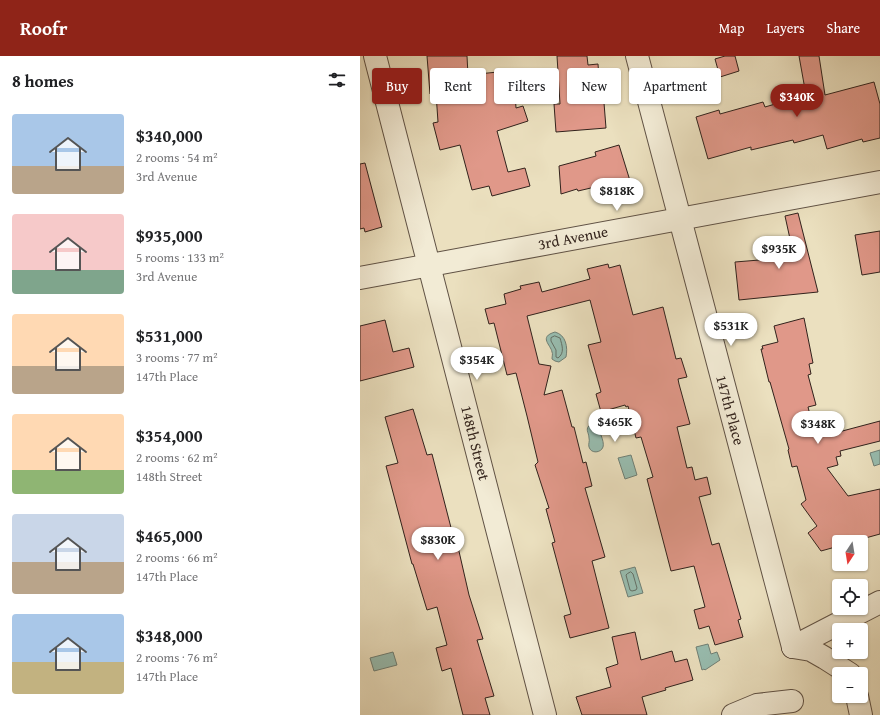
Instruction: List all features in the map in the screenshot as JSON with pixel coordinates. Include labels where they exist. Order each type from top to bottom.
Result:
[{"type":"street","name":"148th Street","points":[[375,56],[545,715]]},
{"type":"street","name":"147th Place","points":[[637,56],[793,647]]},
{"type":"street","name":"3rd Avenue","points":[[360,278],[429,264],[880,182]]},
{"type":"street","points":[[793,647],[880,602]]},
{"type":"street","points":[[793,647],[811,650],[839,667]]},
{"type":"street","points":[[733,715],[757,705],[792,700]]},
{"type":"street","points":[[858,703],[860,715]]},
{"type":"water","points":[[555,332],[562,336],[567,349],[566,357],[559,362],[552,359],[551,349],[546,339],[547,336]]},
{"type":"water","points":[[591,424],[595,424],[602,438],[603,447],[600,451],[594,452],[589,447],[587,429]]},
{"type":"water","points":[[880,450],[880,464],[874,466],[870,453]]},
{"type":"water","points":[[631,455],[637,475],[625,479],[618,458]]},
{"type":"water","points":[[635,567],[643,593],[628,597],[620,571]]},
{"type":"water","points":[[708,644],[711,654],[717,652],[720,660],[705,670],[702,670],[696,647]]},
{"type":"water","points":[[393,652],[397,665],[374,671],[370,658]]},
{"type":"building","points":[[427,56],[467,56],[468,68],[430,68],[430,94]]},
{"type":"building","points":[[557,56],[587,56],[588,65],[598,64],[598,68],[567,68],[567,104],[604,104],[606,128],[556,132],[554,104],[560,104],[559,68],[558,68]]},
{"type":"building","points":[[725,56],[735,56],[739,71],[721,77],[721,68],[718,68],[715,59]]},
{"type":"building","points":[[799,56],[819,56],[825,95],[874,82],[880,104],[880,138],[863,142],[862,139],[827,149],[823,135],[794,143],[793,140],[751,150],[751,147],[708,159],[696,117],[719,110],[720,114],[763,102],[765,107],[806,95]]},
{"type":"building","points":[[494,72],[494,104],[516,104],[516,108],[523,106],[528,121],[497,131],[508,172],[525,168],[530,186],[492,196],[489,186],[472,190],[460,145],[440,150],[433,123],[438,122],[437,104],[486,104],[486,73]]},
{"type":"building","points":[[619,145],[631,184],[610,190],[608,184],[578,191],[577,189],[561,194],[559,166],[596,156],[595,152]]},
{"type":"building","points":[[365,163],[382,227],[365,232],[364,228],[360,229],[360,164]]},
{"type":"building","points":[[798,213],[818,292],[739,300],[735,262],[784,258],[782,250],[792,248],[785,216]]},
{"type":"building","points":[[880,231],[880,272],[862,275],[855,235]]},
{"type":"building","points":[[608,264],[609,268],[620,265],[633,315],[663,307],[676,359],[681,358],[687,377],[678,379],[690,424],[677,427],[687,468],[692,467],[695,480],[707,477],[711,494],[699,497],[712,545],[719,543],[741,619],[738,620],[743,637],[715,645],[709,626],[699,629],[694,610],[705,607],[694,566],[671,571],[647,479],[653,477],[641,437],[636,438],[628,406],[626,407],[625,405],[601,412],[596,394],[601,392],[588,345],[601,342],[590,300],[527,316],[539,364],[551,366],[544,395],[562,390],[572,427],[574,427],[583,463],[586,462],[592,486],[585,488],[605,557],[592,561],[609,628],[570,638],[564,616],[571,614],[552,543],[555,542],[546,509],[549,508],[535,465],[538,462],[516,373],[507,375],[494,323],[489,324],[485,309],[506,304],[504,294],[521,289],[520,286],[539,282],[542,292],[590,279],[587,269]]},
{"type":"building","points":[[804,318],[813,363],[809,364],[811,374],[808,375],[816,405],[808,407],[816,438],[880,421],[880,441],[840,451],[841,456],[836,457],[838,465],[827,468],[848,496],[880,489],[880,534],[868,537],[868,535],[832,535],[832,548],[821,551],[808,533],[817,526],[801,504],[806,500],[797,466],[792,467],[789,449],[761,349],[763,349],[762,346],[778,342],[774,326]]},
{"type":"building","points":[[385,320],[393,352],[409,348],[414,367],[360,381],[360,326]]},
{"type":"building","points":[[413,409],[427,455],[432,454],[456,547],[458,547],[469,595],[483,639],[477,640],[494,696],[485,698],[490,715],[463,715],[451,668],[442,671],[436,648],[447,645],[437,607],[427,610],[412,564],[386,466],[398,463],[385,417]]},
{"type":"building","points":[[635,632],[641,660],[672,651],[675,662],[687,659],[693,680],[665,688],[666,690],[642,697],[647,715],[582,715],[576,697],[611,687],[606,668],[618,664],[612,637]]}]
